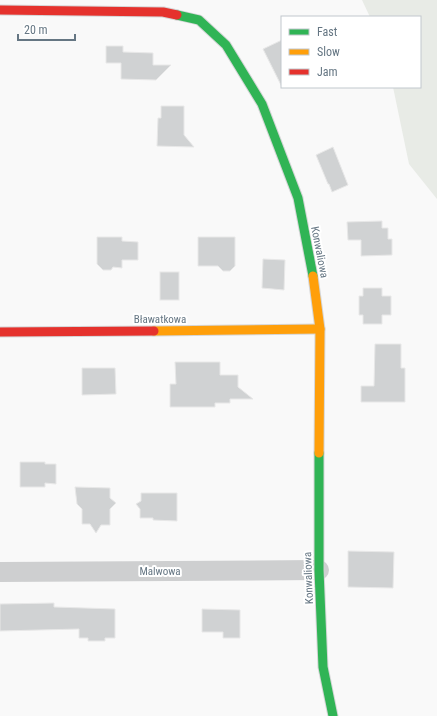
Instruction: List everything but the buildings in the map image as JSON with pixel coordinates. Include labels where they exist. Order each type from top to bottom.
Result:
[{"type":"street","name":"Konwaliowa","points":[[0,10],[163,12],[199,20],[226,45],[262,104],[298,198],[313,273],[320,330],[319,570],[324,667],[333,716]]},
{"type":"street","name":"Bławatkowa","points":[[0,332],[320,330]]},
{"type":"street","name":"Malwowa","points":[[0,572],[319,570]]},
{"type":"shaded area","points":[[362,0],[437,0],[437,199],[409,164],[393,88],[421,88],[421,16],[370,16]]},
{"type":"traffic: fast","points":[[177,15],[199,20],[226,45],[262,104],[298,198],[313,276]]},
{"type":"traffic: fast","points":[[319,453],[319,570],[323,667],[333,716]]},
{"type":"traffic: slow","points":[[313,276],[320,329],[319,453]]},
{"type":"traffic: slow","points":[[154,331],[320,329]]},
{"type":"traffic: jam","points":[[0,10],[163,12],[177,15]]},
{"type":"traffic: jam","points":[[0,332],[154,331]]}]
